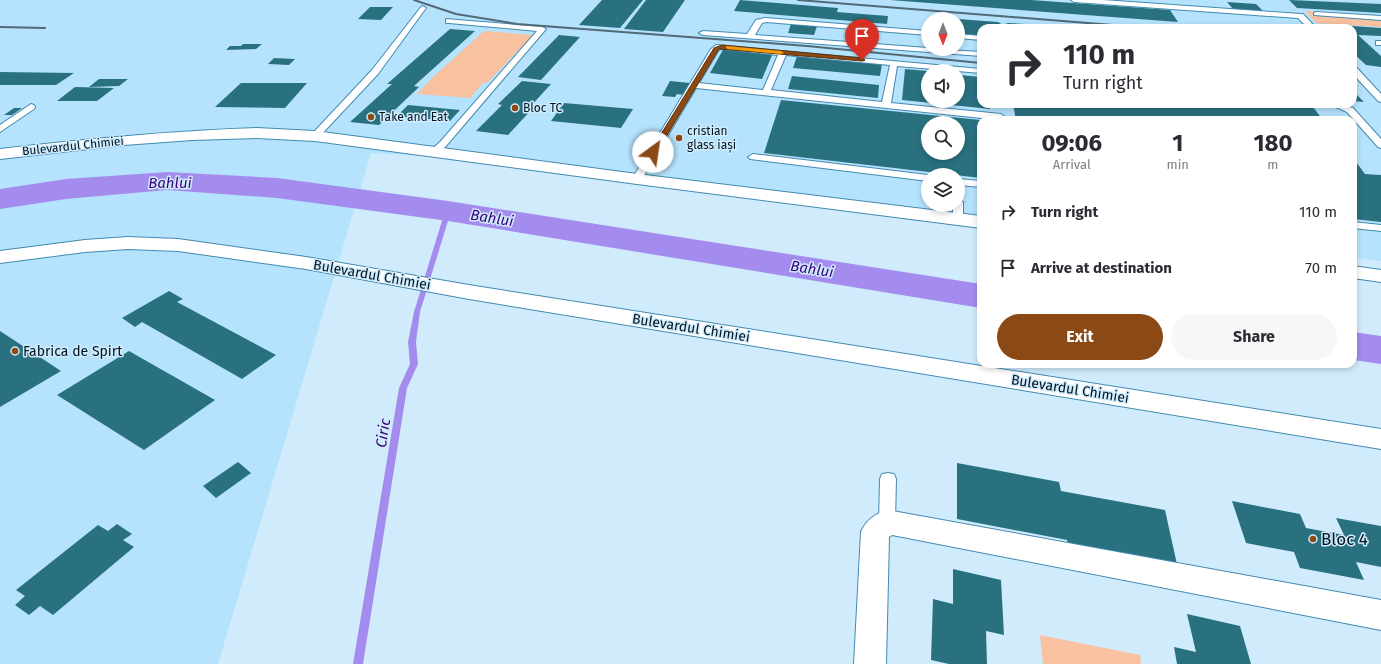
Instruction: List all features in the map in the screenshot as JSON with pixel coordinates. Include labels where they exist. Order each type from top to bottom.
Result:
[{"type":"street","name":"Bulevardul Chimiei","points":[[0,154],[124,140],[192,135],[257,133],[315,136],[637,179],[921,206]]},
{"type":"street","name":"Bulevardul Chimiei","points":[[962,212],[977,220]]},
{"type":"street","name":"Bulevardul Chimiei","points":[[0,257],[85,246],[128,243],[178,245],[306,263],[469,292],[1381,439]]},
{"type":"street","points":[[1357,273],[1381,276]]},
{"type":"street","points":[[870,664],[875,532],[887,522],[1381,615]]},
{"type":"lane","points":[[1074,0],[1300,16],[1308,24]]},
{"type":"lane","points":[[315,136],[375,72],[423,8]]},
{"type":"lane","points":[[1316,14],[1381,18]]},
{"type":"lane","points":[[750,36],[759,22],[765,20],[921,32]]},
{"type":"lane","points":[[434,152],[443,144],[542,29],[449,22]]},
{"type":"lane","points":[[703,32],[977,54]]},
{"type":"lane","points":[[965,37],[977,38]]},
{"type":"lane","points":[[637,179],[717,48],[722,47],[977,71]]},
{"type":"lane","points":[[766,92],[784,53]]},
{"type":"lane","points":[[886,105],[894,63]]},
{"type":"lane","points":[[1357,73],[1381,99]]},
{"type":"lane","points":[[1357,81],[1366,82]]},
{"type":"lane","points":[[694,85],[1001,116]]},
{"type":"lane","points":[[0,129],[31,107]]},
{"type":"lane","points":[[1346,108],[1350,110],[1355,116]]},
{"type":"lane","points":[[1357,118],[1381,145]]},
{"type":"lane","points":[[753,158],[921,177]]},
{"type":"lane","points":[[965,183],[977,184]]},
{"type":"lane","points":[[1357,225],[1381,228]]},
{"type":"lane","points":[[887,522],[888,479]]},
{"type":"shaded area","points":[[0,0],[1381,0],[1381,261],[1357,258],[1357,116],[977,116],[977,215],[955,212],[965,212],[965,168],[921,168],[921,208],[512,160],[371,153],[218,664],[0,664]]},
{"type":"shaded area","points":[[1305,11],[1381,16],[1381,27],[1357,26],[1357,24],[1316,23]]},
{"type":"shaded area","points":[[484,31],[533,35],[487,83],[484,82],[470,98],[417,94],[433,77]]},
{"type":"shaded area","points":[[1040,635],[1140,655],[1141,664],[1043,664]]},
{"type":"building","points":[[602,0],[643,0],[620,28],[579,25]]},
{"type":"building","points":[[646,0],[685,0],[663,32],[624,29]]},
{"type":"building","points":[[740,0],[838,8],[837,12],[888,16],[887,24],[734,11]]},
{"type":"building","points":[[890,0],[1031,0],[1170,10],[1178,22]]},
{"type":"building","points":[[1289,0],[1381,4],[1381,13],[1297,8]]},
{"type":"building","points":[[1227,2],[1256,4],[1263,11],[1233,9]]},
{"type":"building","points":[[370,7],[393,7],[381,20],[358,19]]},
{"type":"building","points":[[965,20],[998,22],[1001,24],[977,24],[977,36],[965,35]]},
{"type":"building","points":[[791,24],[817,26],[814,35],[788,33]]},
{"type":"building","points":[[1357,26],[1381,28],[1381,36],[1358,35],[1381,56],[1381,67],[1366,65],[1357,57]]},
{"type":"building","points":[[450,29],[475,31],[414,86],[419,87],[379,125],[350,122],[392,84],[387,84]]},
{"type":"building","points":[[559,35],[580,37],[541,80],[518,77]]},
{"type":"building","points":[[243,44],[262,44],[256,49],[226,50],[230,46],[241,46]]},
{"type":"building","points":[[724,48],[773,53],[762,79],[710,73]]},
{"type":"building","points":[[797,56],[882,64],[880,76],[793,68]]},
{"type":"building","points":[[274,58],[295,59],[289,65],[268,64]]},
{"type":"building","points":[[905,69],[921,70],[921,102],[902,100]]},
{"type":"building","points":[[0,72],[74,73],[56,85],[0,85]]},
{"type":"building","points":[[965,75],[977,77],[977,108],[965,106]]},
{"type":"building","points":[[792,76],[879,85],[878,98],[788,89]]},
{"type":"building","points":[[99,79],[128,79],[119,86],[89,87]]},
{"type":"building","name":"Bloc TC","points":[[522,81],[551,84],[529,108],[533,108],[508,135],[476,131],[502,105],[498,104]]},
{"type":"building","points":[[670,81],[690,83],[684,95],[677,94],[675,97],[662,96]]},
{"type":"building","points":[[241,83],[307,83],[285,108],[215,107]]},
{"type":"building","points":[[75,87],[114,88],[97,101],[57,101]]},
{"type":"building","points":[[1357,95],[1364,102],[1357,101]]},
{"type":"building","points":[[781,100],[941,116],[921,116],[921,160],[965,160],[965,118],[977,120],[977,178],[965,176],[965,168],[921,168],[921,171],[764,153]]},
{"type":"building","points":[[564,103],[633,109],[621,128],[551,121]]},
{"type":"building","points":[[408,105],[460,110],[450,121],[397,116]]},
{"type":"building","points":[[14,108],[22,108],[12,115],[4,115]]},
{"type":"building","points":[[1014,108],[1314,108],[1320,116],[1015,116]]},
{"type":"building","points":[[1357,163],[1365,174],[1381,175],[1381,222],[1357,219]]},
{"type":"building","points":[[169,291],[183,299],[177,302],[276,355],[242,379],[142,322],[135,327],[122,318]]},
{"type":"building","name":"Fabrica de Spirt","points":[[0,331],[61,371],[0,407]]},
{"type":"building","points":[[129,351],[215,400],[144,450],[57,395]]},
{"type":"building","points":[[238,462],[251,473],[216,498],[203,486]]},
{"type":"building","points":[[957,463],[1059,482],[1061,491],[1165,510],[1178,569],[1069,548],[1067,540],[957,519]]},
{"type":"building","name":"Bloc 4","points":[[1232,501],[1300,514],[1306,528],[1344,535],[1336,518],[1381,526],[1381,567],[1356,562],[1364,580],[1300,568],[1294,552],[1246,543]]},
{"type":"building","points":[[117,524],[132,534],[123,540],[134,547],[53,615],[40,606],[29,615],[15,605],[25,596],[16,590],[98,525],[108,531]]},
{"type":"building","points":[[953,569],[1001,580],[1004,635],[986,631],[987,664],[949,664],[931,660],[933,599],[953,604]]},
{"type":"building","points":[[1187,614],[1240,626],[1251,664],[1177,664],[1174,647],[1196,652]]},
{"type":"waterway","name":"Bahlui","points":[[0,199],[66,189],[167,181],[277,188],[448,211],[977,295]]},
{"type":"waterway","name":"Ciric","points":[[358,664],[403,388],[414,364],[412,342],[417,312],[448,211]]},
{"type":"waterway","name":"Bahlui","points":[[1357,347],[1381,350]]},
{"type":"railway","points":[[414,0],[456,14],[517,24],[807,46],[977,63]]},
{"type":"railway","points":[[798,0],[1100,24]]},
{"type":"railway","points":[[0,27],[45,28]]},
{"type":"slow traffic","points":[[728,47],[781,53]]},
{"type":"place","name":"Bloc TC","points":[[515,108]]},
{"type":"place","name":"Take and Eat","points":[[371,117]]},
{"type":"place","name":"cristian glass iași","points":[[679,138]]},
{"type":"place","name":"Fabrica de Spirt","points":[[15,351]]},
{"type":"place","name":"Bloc 4","points":[[1313,539]]},
{"type":"route","points":[[653,152],[717,48],[722,47],[862,60]]}]
